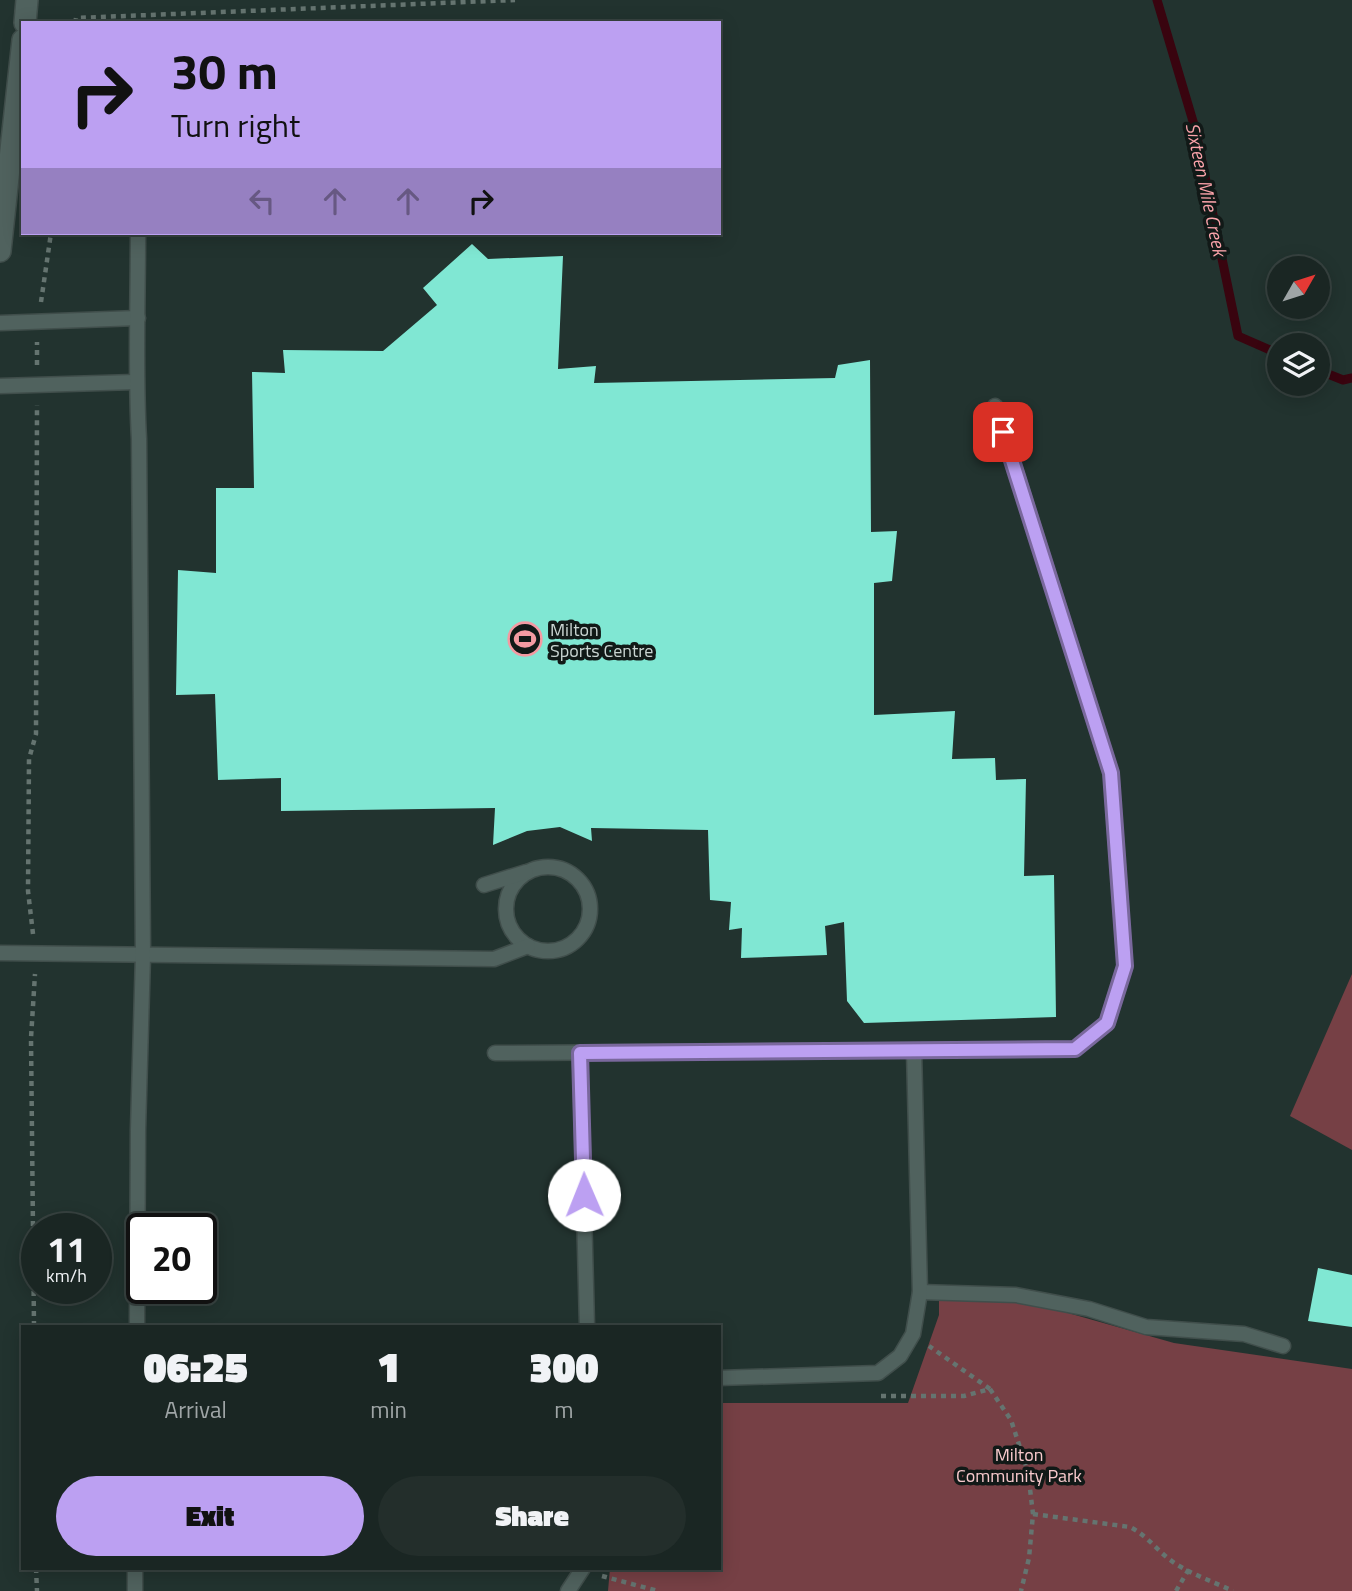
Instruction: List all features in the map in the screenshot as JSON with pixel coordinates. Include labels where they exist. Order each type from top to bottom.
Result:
[{"type":"street","points":[[24,21],[27,0]]},
{"type":"street","points":[[0,251],[21,58]]},
{"type":"lane","points":[[137,1325],[138,1130],[143,955],[139,439],[135,382],[138,235]]},
{"type":"lane","points":[[0,323],[138,318]]},
{"type":"lane","points":[[0,386],[135,382]]},
{"type":"lane","points":[[495,1053],[1075,1049],[1107,1023],[1125,966],[1111,773],[995,406]]},
{"type":"lane","points":[[484,885],[531,870],[545,867],[570,873],[584,889],[590,910],[587,924],[580,936],[569,945],[549,950],[528,946],[517,938],[510,926],[506,913],[507,900],[520,877],[531,870]]},
{"type":"lane","points":[[0,953],[494,959],[528,946]]},
{"type":"lane","points":[[721,1378],[878,1373],[900,1356],[913,1334],[920,1292],[914,1051]]},
{"type":"lane","points":[[580,1053],[587,1325]]},
{"type":"lane","points":[[920,1292],[1016,1295],[1089,1309],[1146,1327],[1244,1334],[1283,1346]]},
{"type":"lane","points":[[135,1570],[135,1591]]},
{"type":"lane","points":[[568,1591],[582,1570]]},
{"type":"path","points":[[75,21],[76,18],[515,0]]},
{"type":"path","points":[[34,1325],[31,1038],[36,954],[28,891],[29,759],[36,734],[37,321],[51,235]]},
{"type":"path","points":[[990,1389],[1011,1420],[1028,1472],[1033,1514],[1029,1558],[1021,1591]]},
{"type":"path","points":[[1033,1514],[1130,1527],[1149,1539],[1167,1558],[1233,1591]]},
{"type":"path","points":[[36,1570],[37,1591]]},
{"type":"path","points":[[1176,1591],[1189,1570]]},
{"type":"path","points":[[601,1576],[658,1591]]},
{"type":"green space","points":[[1352,974],[1352,1150],[1290,1116]]},
{"type":"green space","name":"Milton Community Park","points":[[939,1291],[1015,1298],[1174,1343],[1352,1369],[1352,1591],[608,1591],[610,1570],[721,1570],[721,1403],[908,1403],[939,1315]]},
{"type":"building","name":"Milton Sports Centre","points":[[472,244],[488,259],[563,256],[558,369],[596,366],[594,383],[835,378],[838,365],[870,360],[871,532],[897,531],[892,581],[874,583],[874,715],[955,711],[952,759],[995,758],[996,780],[1026,779],[1024,876],[1054,875],[1056,1017],[864,1023],[847,1001],[844,922],[825,926],[827,955],[741,958],[742,928],[729,930],[731,902],[710,900],[708,830],[591,828],[592,841],[560,827],[527,831],[493,845],[495,808],[281,811],[281,778],[218,780],[215,694],[176,695],[178,570],[216,573],[216,488],[254,488],[252,372],[285,373],[283,350],[383,351],[437,305],[423,288]]},
{"type":"building","points":[[1318,1268],[1352,1275],[1352,1327],[1308,1321]]},
{"type":"waterway","name":"Sixteen Mile Creek","points":[[1157,0],[1195,128],[1238,336],[1267,349]]},
{"type":"waterway","name":"Sixteen Mile Creek","points":[[1330,375],[1343,380],[1352,378]]},
{"type":"place","name":"Milton Sports Centre","points":[[525,639]]},
{"type":"route","points":[[584,1195],[580,1053],[1075,1049],[1107,1023],[1125,966],[1111,773],[1003,432]]}]
